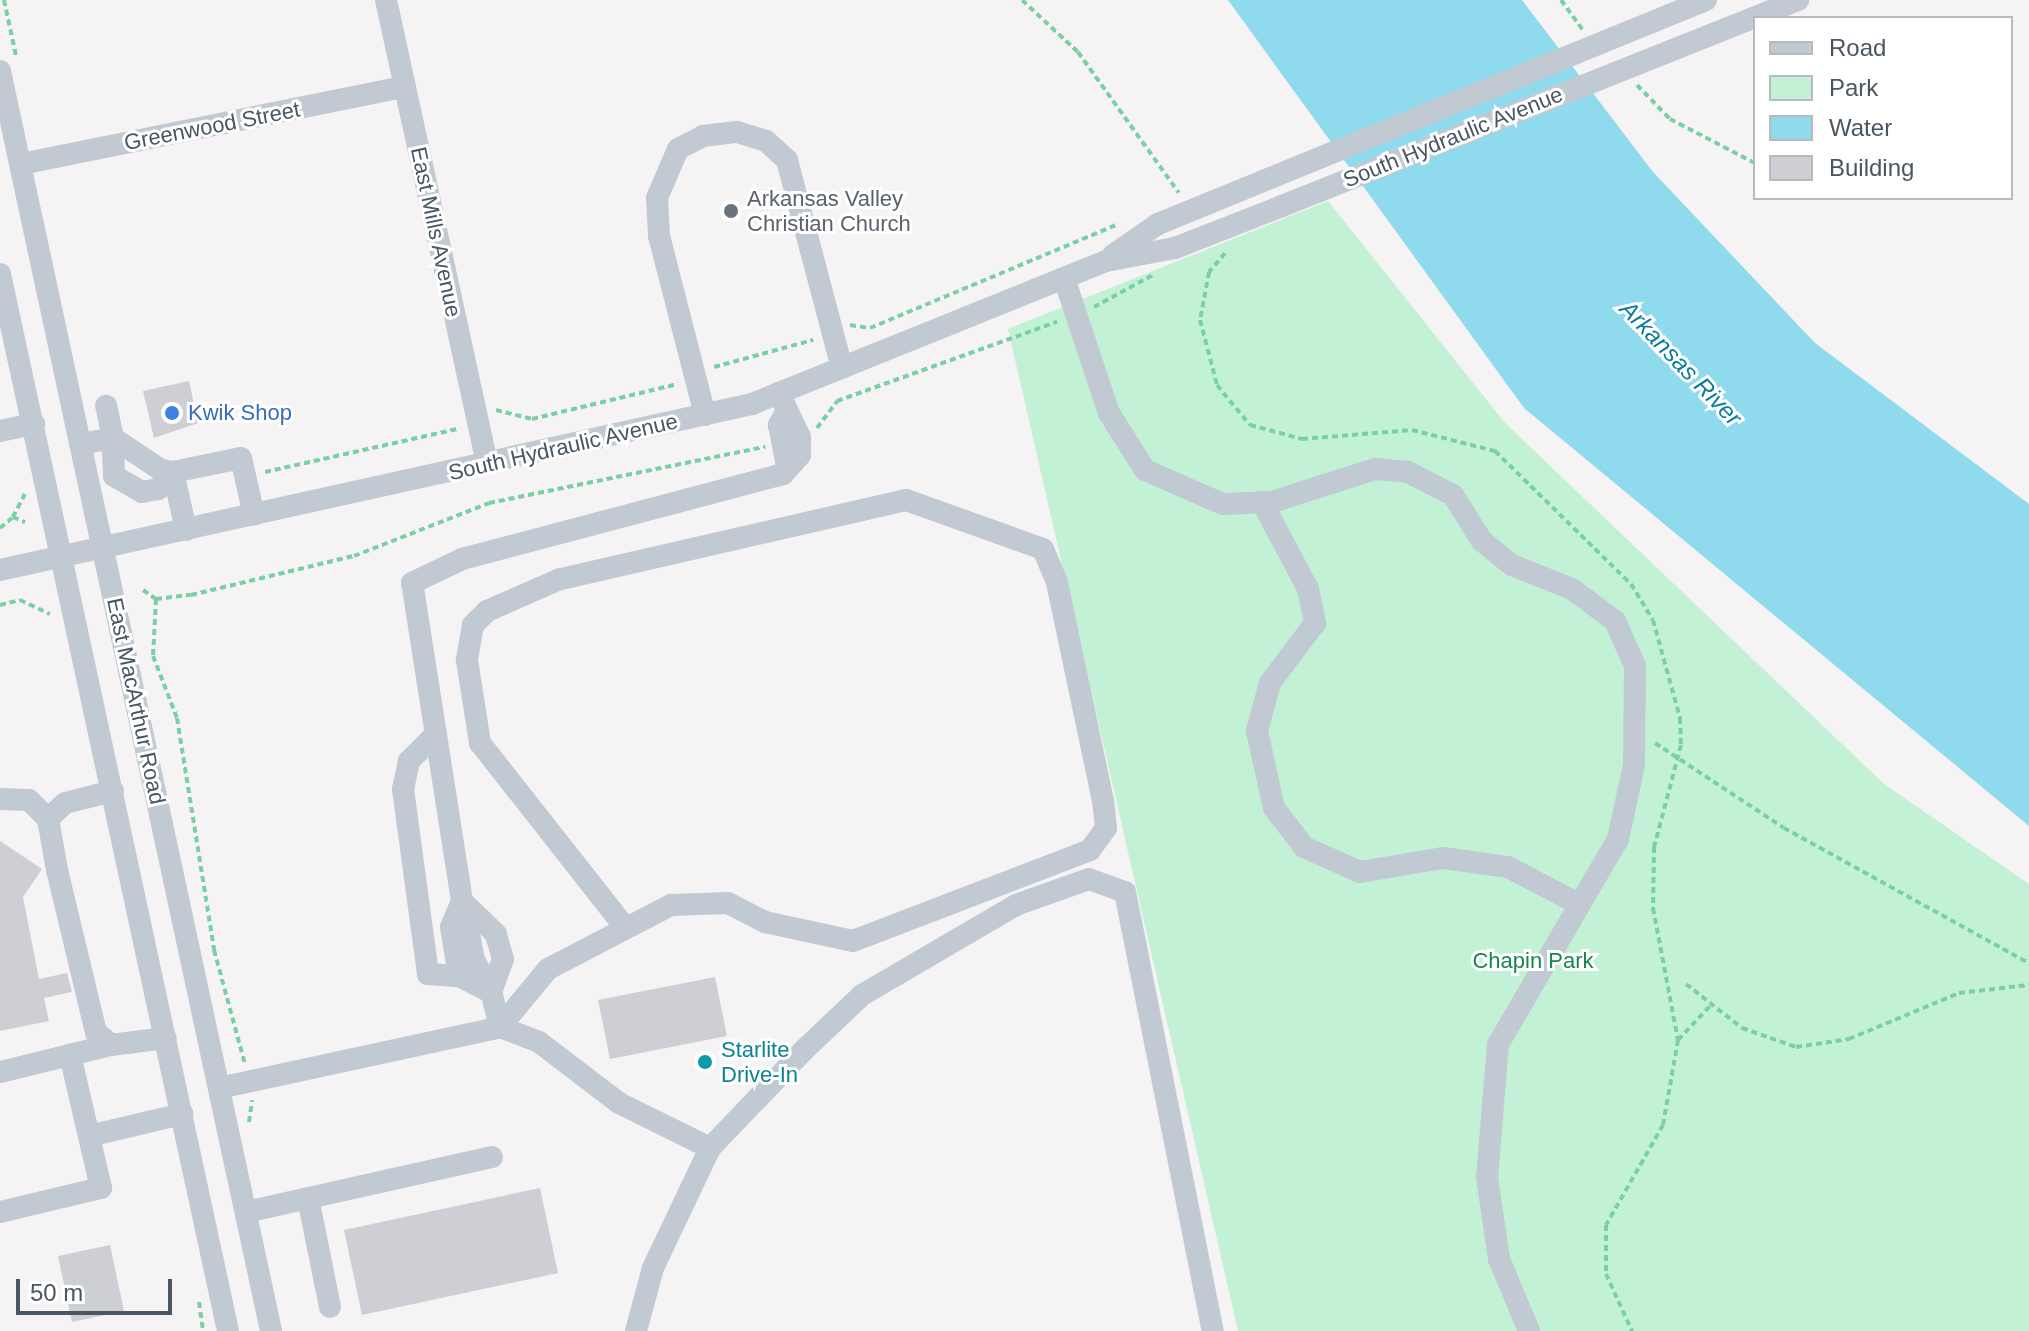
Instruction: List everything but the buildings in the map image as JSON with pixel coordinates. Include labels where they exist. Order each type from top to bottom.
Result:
[{"type":"street","name":"East Mills Avenue","points":[[386,0],[487,463]]},
{"type":"street","name":"South Hydraulic Avenue","points":[[1106,261],[1158,224],[1706,0]]},
{"type":"street","name":"South Hydraulic Avenue","points":[[1756,16],[1798,0]]},
{"type":"street","name":"South Hydraulic Avenue","points":[[0,570],[705,415],[782,404],[842,368],[1106,261],[1175,248],[1753,17]]},
{"type":"street","name":"East MacArthur Road","points":[[10,72],[21,164],[271,1331]]},
{"type":"street","name":"Greenwood Street","points":[[21,164],[404,87]]},
{"type":"street","points":[[705,415],[659,236],[657,198],[678,149],[703,136],[737,132],[766,141],[787,160],[842,368]]},
{"type":"street","name":"East MacArthur Road","points":[[0,274],[9,359],[34,424],[64,557],[228,1331]]},
{"type":"street","points":[[1064,278],[1109,413],[1145,470],[1223,504],[1262,502],[1375,469],[1408,472],[1453,495],[1492,549],[1572,589],[1615,621],[1635,666],[1635,734],[1618,839],[1577,903],[1498,1044],[1487,1177],[1499,1259],[1529,1331]]},
{"type":"street","points":[[500,1027],[491,992],[481,967],[474,960],[472,926],[462,901],[409,595],[421,575],[737,491],[787,467],[800,455],[790,440],[797,420],[782,404]]},
{"type":"street","points":[[106,406],[113,438],[114,476],[142,492],[158,489],[173,472],[241,458],[254,515]]},
{"type":"street","points":[[0,431],[34,424]]},
{"type":"street","points":[[80,444],[113,438]]},
{"type":"street","points":[[173,472],[186,530]]},
{"type":"street","points":[[500,1027],[548,969],[624,926],[671,905],[728,903],[765,922],[869,939],[1090,850],[1106,828],[1103,801],[1057,582],[1043,549],[906,500],[560,579],[487,611],[473,625],[467,660],[480,743],[624,926]]},
{"type":"street","points":[[1262,502],[1308,589],[1315,623],[1270,683],[1257,731],[1274,808],[1304,847],[1360,872],[1443,858],[1508,867],[1577,903]]},
{"type":"street","points":[[432,738],[409,761],[403,789],[425,931],[428,974],[450,977],[491,992]]},
{"type":"street","points":[[48,819],[65,803],[113,791]]},
{"type":"street","points":[[0,799],[29,800],[48,819],[96,1032],[111,1045]]},
{"type":"street","points":[[636,1331],[653,1268],[710,1148],[862,995],[1016,905],[1089,879],[1113,882],[1125,892],[1213,1331]]},
{"type":"street","points":[[450,977],[451,927],[462,901]]},
{"type":"street","points":[[462,901],[496,934],[503,959],[491,992]]},
{"type":"street","points":[[219,1088],[500,1027],[539,1042],[619,1103],[710,1148]]},
{"type":"street","points":[[0,1072],[111,1045],[166,1038]]},
{"type":"street","points":[[0,1212],[101,1188],[70,1055]]},
{"type":"street","points":[[89,1136],[182,1114]]},
{"type":"street","points":[[246,1212],[492,1157]]},
{"type":"street","points":[[308,1198],[330,1307]]},
{"type":"path","points":[[4,0],[10,72]]},
{"type":"path","points":[[1022,0],[1078,52],[1181,198]]},
{"type":"path","points":[[1561,0],[1588,35]]},
{"type":"path","points":[[1629,77],[1670,119],[1753,162]]},
{"type":"path","points":[[1167,204],[1194,192]]},
{"type":"path","points":[[487,414],[532,419],[695,375],[832,331],[845,324],[870,328],[1124,221]]},
{"type":"path","points":[[1231,248],[1209,272],[1200,320],[1217,385],[1230,406],[1272,436],[1412,430],[1495,451],[1631,584],[1653,620],[1680,718],[1679,753],[1654,847],[1653,908],[1678,1040],[1663,1125],[1606,1225],[1606,1274],[1632,1331]]},
{"type":"path","points":[[143,590],[156,599],[354,556],[489,503],[790,440],[814,432],[837,401],[1067,318]]},
{"type":"path","points":[[245,476],[458,429]]},
{"type":"path","points":[[0,528],[13,517],[25,497],[22,483]]},
{"type":"path","points":[[13,517],[25,522]]},
{"type":"path","points":[[156,599],[153,656],[177,718],[214,950],[249,1083],[250,1139]]},
{"type":"path","points":[[0,605],[20,600],[49,611]]},
{"type":"path","points":[[1635,734],[1679,753],[1784,828],[2029,963]]},
{"type":"path","points":[[1686,984],[1711,1005],[1765,1040],[1824,1045],[1959,993],[2029,985]]},
{"type":"path","points":[[1678,1040],[1711,1005]]},
{"type":"green space","name":"Chapin Park","points":[[1328,201],[1505,423],[1884,784],[2029,884],[2029,1331],[1238,1331],[1008,329]]},
{"type":"water","name":"Arkansas River","points":[[1228,0],[1522,0],[1653,172],[1815,343],[2029,504],[2029,826],[1524,408]]},
{"type":"place","name":"Arkansas Valley Christian Church","points":[[731,211]]},
{"type":"place","name":"Kwik Shop","points":[[172,413]]},
{"type":"place","name":"Starlite Drive-In","points":[[705,1062]]}]
